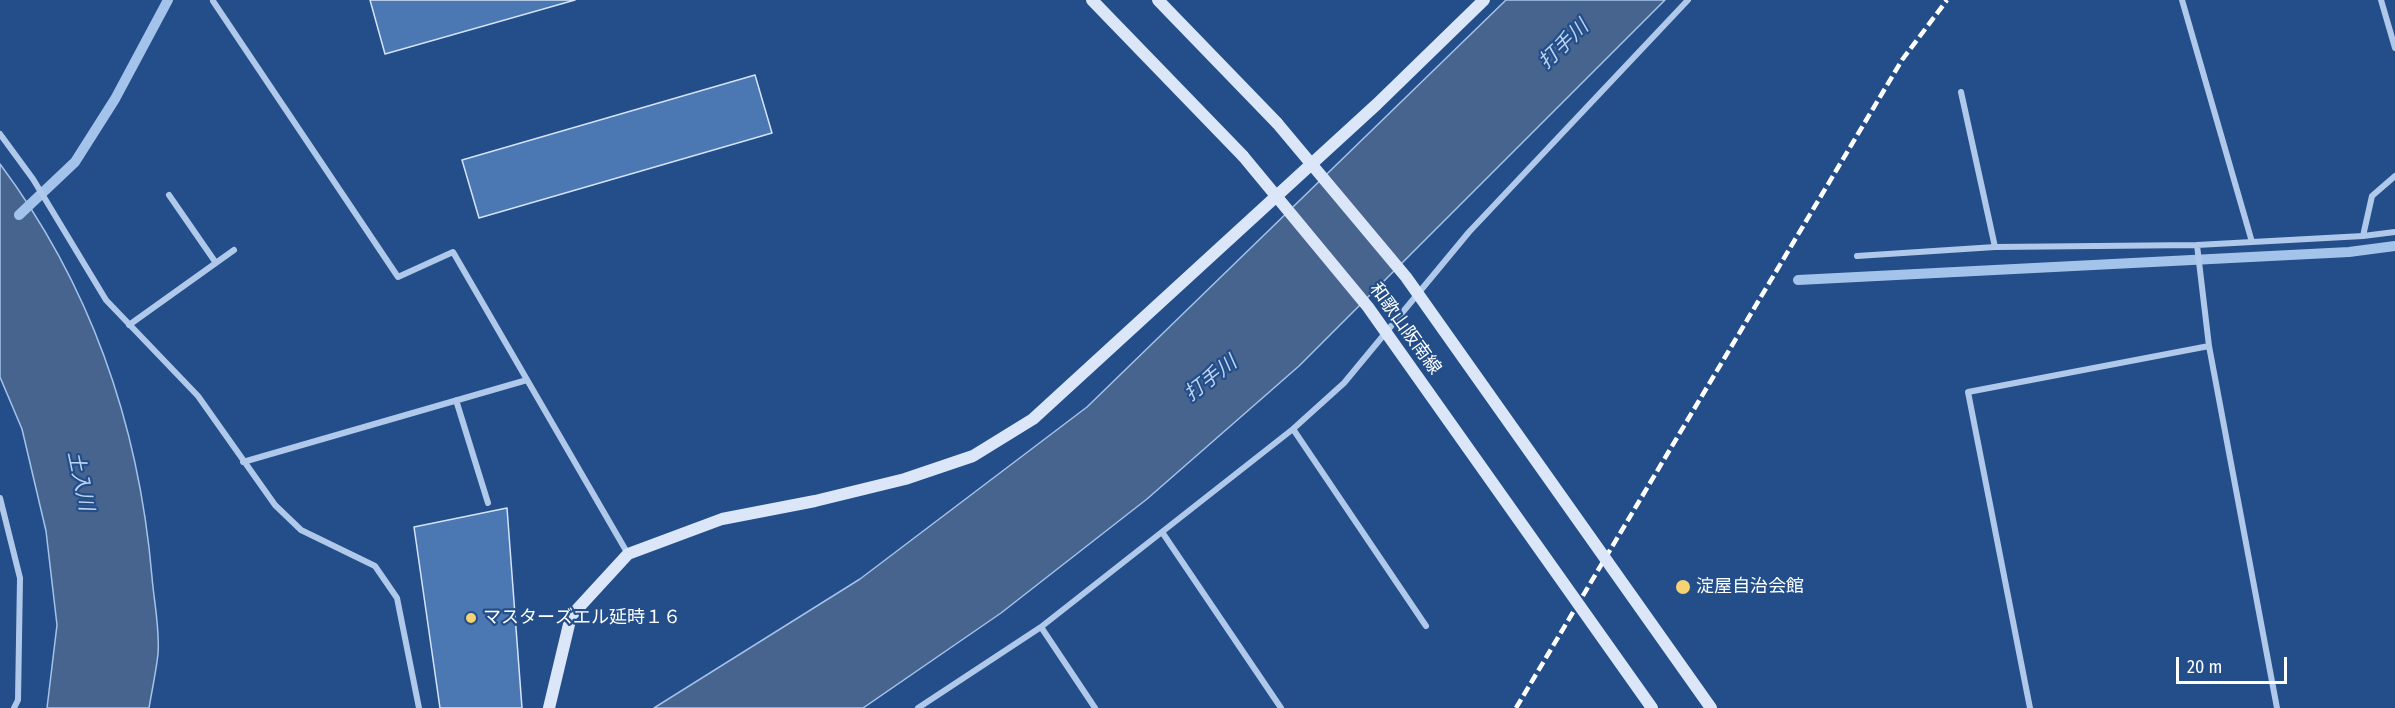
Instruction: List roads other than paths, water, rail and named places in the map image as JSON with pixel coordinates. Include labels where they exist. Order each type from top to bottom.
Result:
[{"type":"main road","name":"和歌山阪南線","points":[[1092,0],[1244,156],[1368,307],[1652,708]]},
{"type":"main road","name":"和歌山阪南線","points":[[1158,0],[1277,123],[1406,277],[1711,708]]},
{"type":"main road","points":[[549,708],[571,616],[628,554],[722,519],[815,501],[927,471],[973,456],[1033,419],[1377,104],[1484,0]]},
{"type":"street","points":[[918,708],[1041,627],[1293,429],[1344,383],[1470,232],[1688,0]]},
{"type":"street","points":[[2182,0],[2252,242]]},
{"type":"street","points":[[2381,0],[2395,48]]},
{"type":"street","points":[[213,1],[398,277],[453,252],[628,554]]},
{"type":"street","points":[[1961,92],[1995,247]]},
{"type":"street","points":[[0,134],[33,179],[106,300],[198,396],[275,505],[301,531],[375,566],[397,598],[419,708]]},
{"type":"street","points":[[2363,236],[2372,196],[2395,176]]},
{"type":"street","points":[[169,195],[216,263]]},
{"type":"street","points":[[1857,256],[1995,247],[2197,245],[2363,236],[2395,231]]},
{"type":"street","points":[[2197,245],[2209,346],[2277,708]]},
{"type":"street","points":[[129,325],[234,250]]},
{"type":"street","points":[[2030,708],[1968,392],[2209,346]]},
{"type":"street","points":[[243,462],[527,380]]},
{"type":"street","points":[[456,400],[488,503]]},
{"type":"street","points":[[1293,429],[1426,626]]},
{"type":"street","points":[[0,498],[20,578],[18,700],[14,708]]},
{"type":"street","points":[[1162,532],[1281,708]]},
{"type":"street","points":[[1041,627],[1095,708]]},
{"type":"water","name":"打手川","points":[[1506,0],[1665,0],[1299,366],[1147,499],[1001,613],[863,708],[654,708],[860,579],[1087,407]]},
{"type":"water","name":"土入川","points":[[0,164],[32,211],[85,308],[122,412],[136,466],[158,625],[158,654],[149,708],[47,708],[57,625],[46,531],[22,429],[0,377]]},
{"type":"waterway","points":[[19,215],[75,162],[115,99],[168,0]]},
{"type":"waterway","points":[[1798,280],[2349,252],[2395,246]]},
{"type":"railway","points":[[1516,708],[1902,60],[1947,0]]},
{"type":"place","name":"淀屋自治会館","points":[[1683,587]]},
{"type":"place","name":"マスターズエル延時１６","points":[[471,618]]}]
